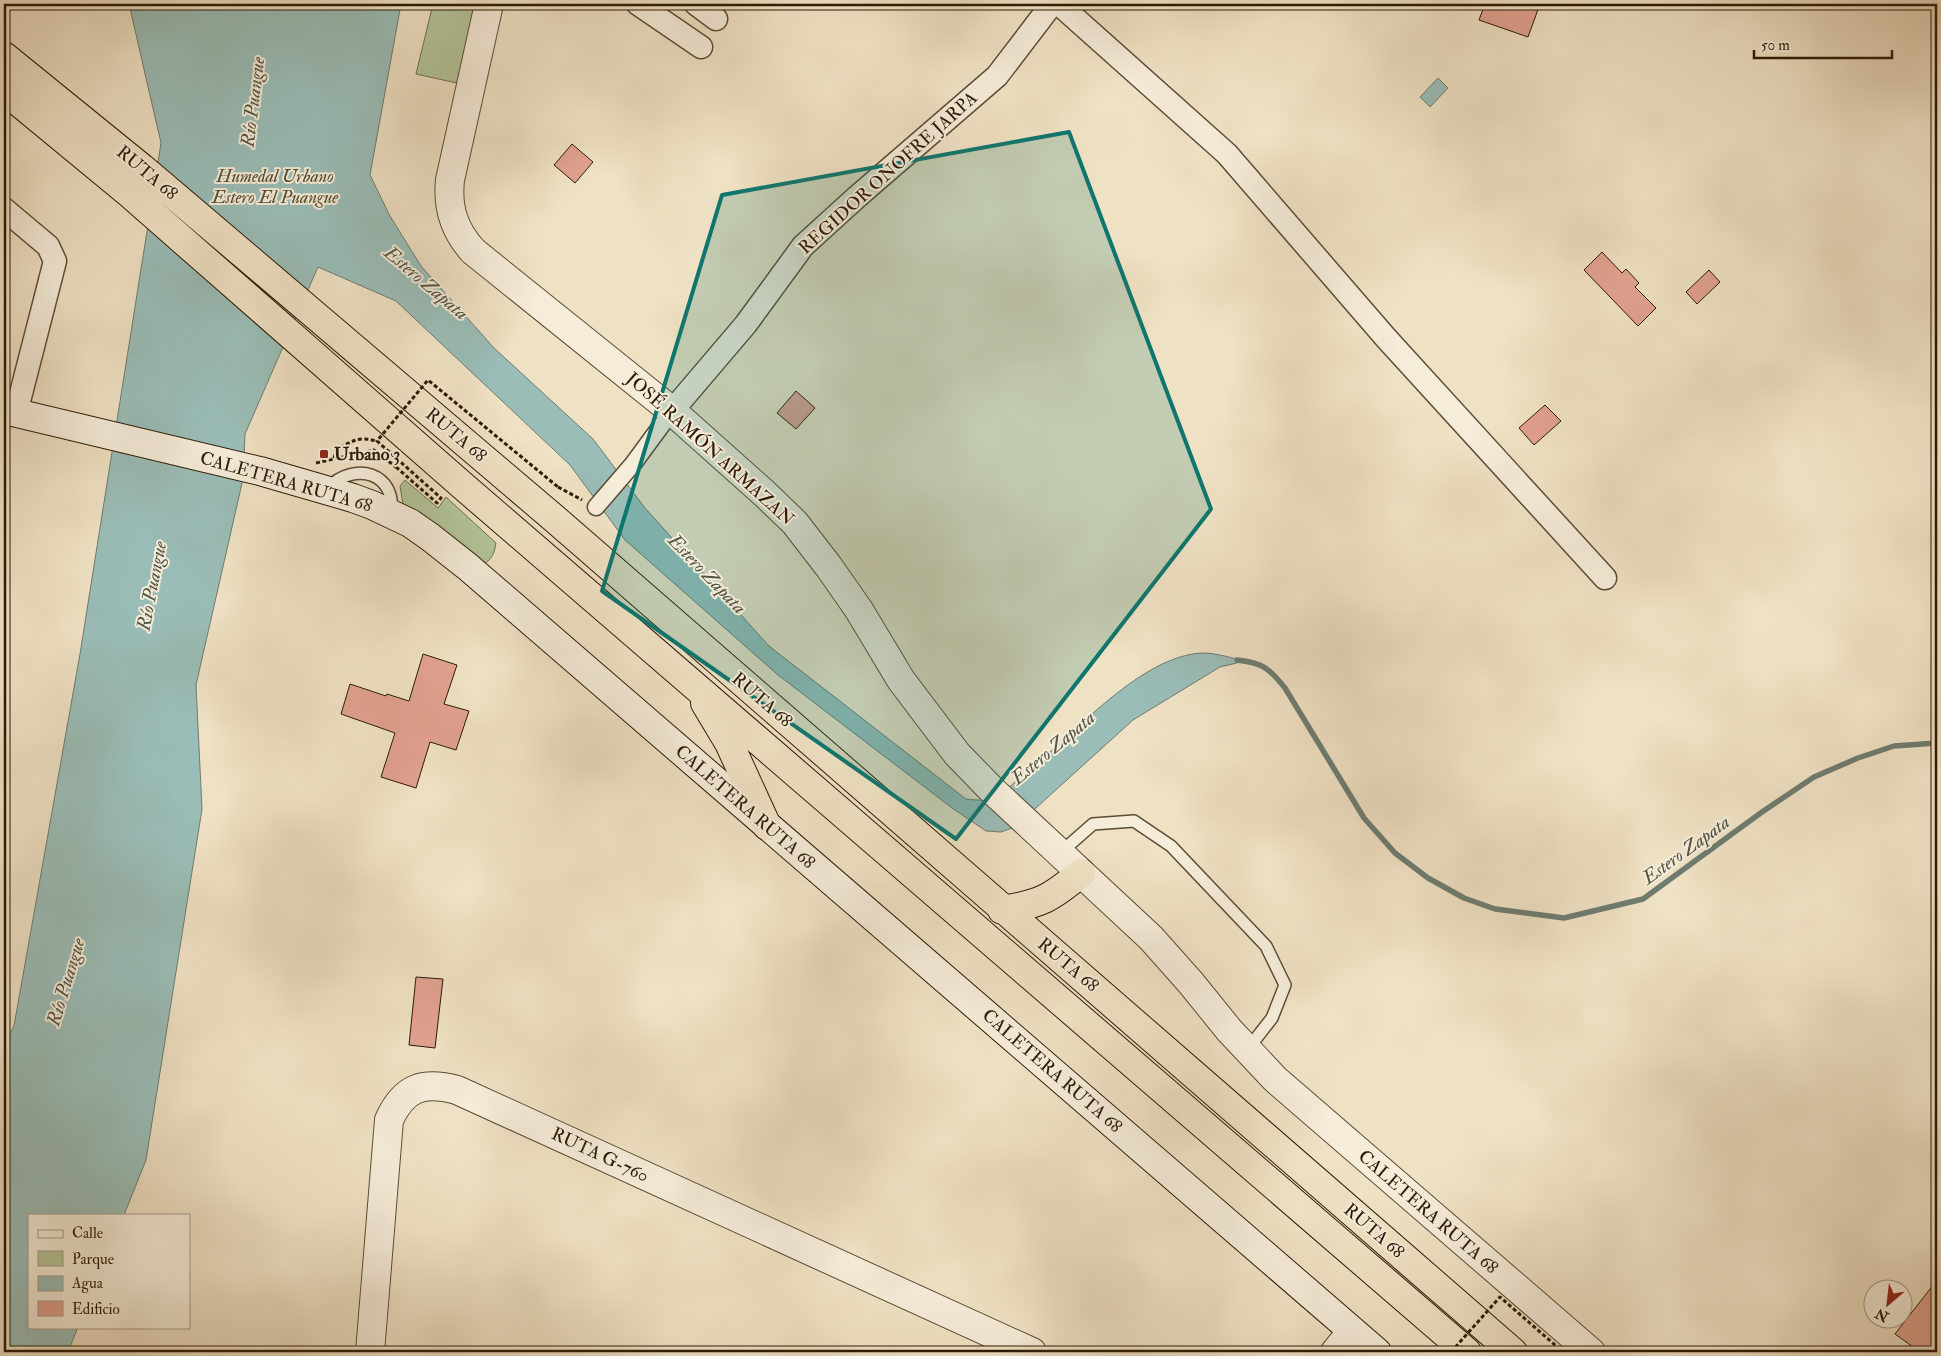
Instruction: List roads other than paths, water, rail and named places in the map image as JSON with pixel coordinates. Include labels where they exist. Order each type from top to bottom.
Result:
[{"type":"highway","name":"RUTA 68","points":[[4,56],[142,168],[556,520],[1002,910],[1070,966],[1513,1352]]},
{"type":"highway","name":"RUTA 68","points":[[4,90],[130,194],[1467,1352]]},
{"type":"highway","points":[[689,679],[729,743],[767,826]]},
{"type":"highway","points":[[1002,910],[1027,906],[1046,900],[1081,873]]},
{"type":"street","name":"JOSÉ RAMÓN ARMAZAN","points":[[489,4],[450,180],[450,208],[454,221],[465,242],[473,251],[672,411],[765,494],[795,524],[829,567],[859,610],[901,680],[933,725],[957,754],[992,790],[1081,873]]},
{"type":"street","points":[[638,4],[701,47]]},
{"type":"street","points":[[696,4],[716,19]]},
{"type":"street","name":"REGIDOR ONOFRE JARPA","points":[[596,507],[633,464],[672,411],[746,324],[803,246],[997,76],[1052,4]]},
{"type":"street","points":[[1059,4],[1227,154],[1386,338],[1605,578]]},
{"type":"street","points":[[4,209],[48,246],[55,261],[17,413]]},
{"type":"street","name":"CALETERA RUTA 68","points":[[17,413],[260,471],[326,490],[359,500],[391,514],[430,536],[450,551],[1377,1352]]},
{"type":"street","name":"CALETERA RUTA 68","points":[[1081,873],[1156,944],[1247,1050],[1300,1102],[1591,1352]]},
{"type":"street","name":"RUTA G-760","points":[[370,1352],[390,1120],[394,1109],[412,1090],[438,1085],[457,1090],[1032,1352]]},
{"type":"street","points":[[1335,1352],[1352,1331]]},
{"type":"lane","points":[[1060,853],[1093,824],[1134,821],[1170,846],[1266,946],[1285,985],[1272,1018],[1247,1050]]},
{"type":"water","name":"Río Puangue","points":[[129,4],[401,4],[370,175],[390,216],[421,266],[494,348],[593,439],[645,508],[769,646],[966,799],[986,800],[1000,794],[1107,701],[1155,668],[1179,657],[1203,653],[1245,661],[1220,667],[1133,720],[1015,827],[1001,832],[986,831],[952,808],[778,675],[625,540],[570,465],[396,301],[318,267],[245,434],[243,479],[196,685],[202,809],[146,1160],[124,1214],[28,1214],[28,1328],[78,1328],[68,1352],[4,1352],[4,1045],[14,1026],[80,654],[161,143]]},
{"type":"water","points":[[1438,78],[1448,88],[1430,107],[1420,97]]},
{"type":"waterway","name":"Estero Zapata","points":[[1237,660],[1253,663],[1265,668],[1285,688],[1364,818],[1395,853],[1428,878],[1464,898],[1495,909],[1564,918],[1643,899],[1762,812],[1814,777],[1858,758],[1894,746],[1937,743]]},
{"type":"place","name":"Urbano 3","points":[[324,454]]},
{"type":"park label","name":"Humedal Urbano Estero El Puangue","points":[[275,186]]}]
